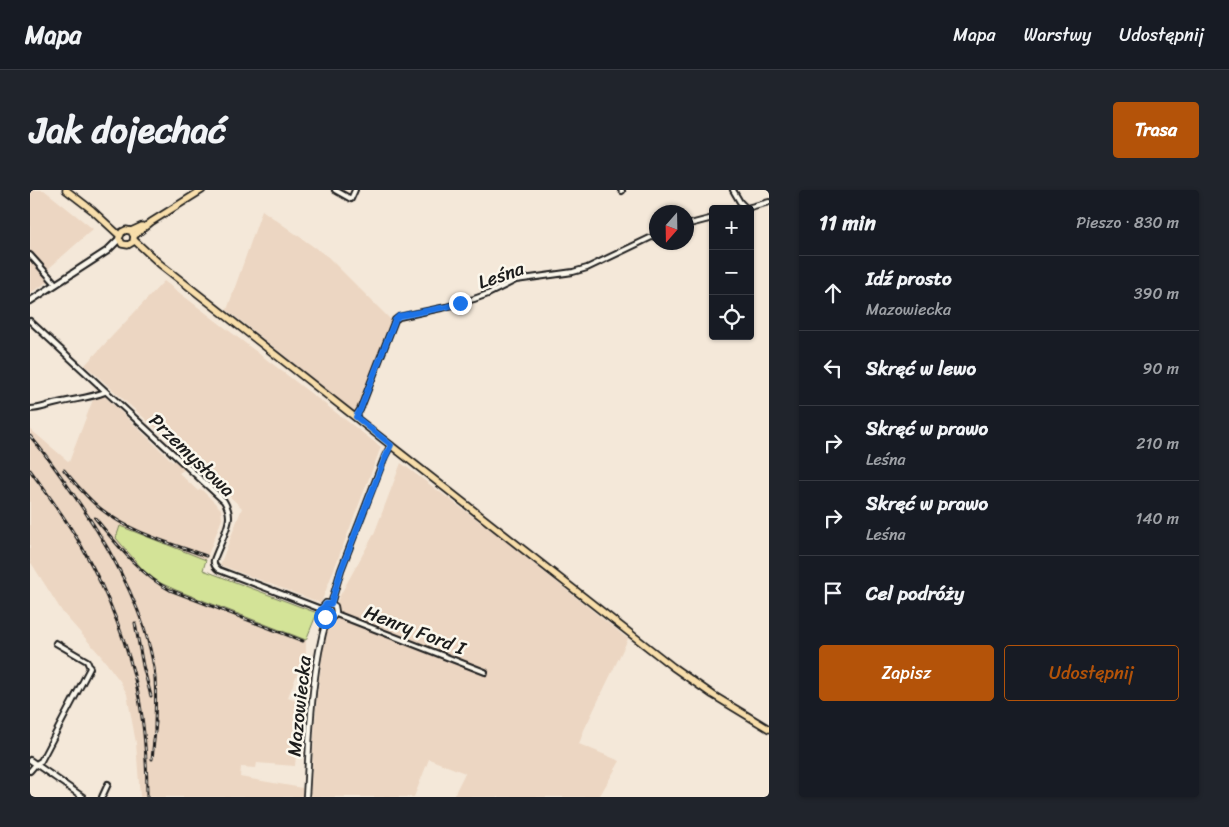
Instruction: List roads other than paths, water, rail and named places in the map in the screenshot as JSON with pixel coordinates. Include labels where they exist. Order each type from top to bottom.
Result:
[{"type":"main road","points":[[66,190],[92,210],[121,237],[127,246],[151,222],[202,190]]},
{"type":"main road","points":[[30,301],[106,251],[127,230],[160,264],[673,667],[716,697],[769,729]]},
{"type":"street","points":[[335,190],[351,199],[355,190]]},
{"type":"street","points":[[733,190],[742,205]]},
{"type":"street","points":[[754,206],[769,202]]},
{"type":"street","points":[[694,223],[709,219]]},
{"type":"street","name":"Leśna","points":[[356,417],[395,320],[399,316],[446,307],[474,299],[516,280],[573,272],[587,268],[649,238]]},
{"type":"street","points":[[30,255],[56,284]]},
{"type":"street","name":"Przemysłowa","points":[[30,321],[224,501],[229,515],[228,523],[214,560],[219,570],[321,609]]},
{"type":"street","points":[[30,409],[38,409],[106,392]]},
{"type":"street","points":[[331,604],[341,570],[391,445]]},
{"type":"street","points":[[326,604],[331,604],[335,606],[336,614],[331,618],[327,618],[322,615],[321,609],[326,604]]},
{"type":"street","name":"Henry Ford I","points":[[336,614],[485,672]]},
{"type":"street","name":"Mazowiecka","points":[[306,797],[315,674],[327,618]]},
{"type":"street","points":[[30,772],[41,761],[90,668],[87,661],[56,643]]},
{"type":"street","points":[[30,760],[83,797]]},
{"type":"street","points":[[102,797],[108,784]]},
{"type":"railway","points":[[30,436],[84,510],[110,553],[133,598],[142,621],[154,668],[156,691],[155,729]]},
{"type":"railway","points":[[30,470],[83,549],[101,584],[124,641],[135,679],[141,710],[147,772],[147,797]]},
{"type":"railway","points":[[64,470],[91,500],[125,525],[151,537],[206,556]]},
{"type":"railway","points":[[95,518],[138,567],[170,590],[303,641]]},
{"type":"railway","points":[[135,623],[151,696]]},
{"type":"railway","points":[[152,759],[156,722]]}]
